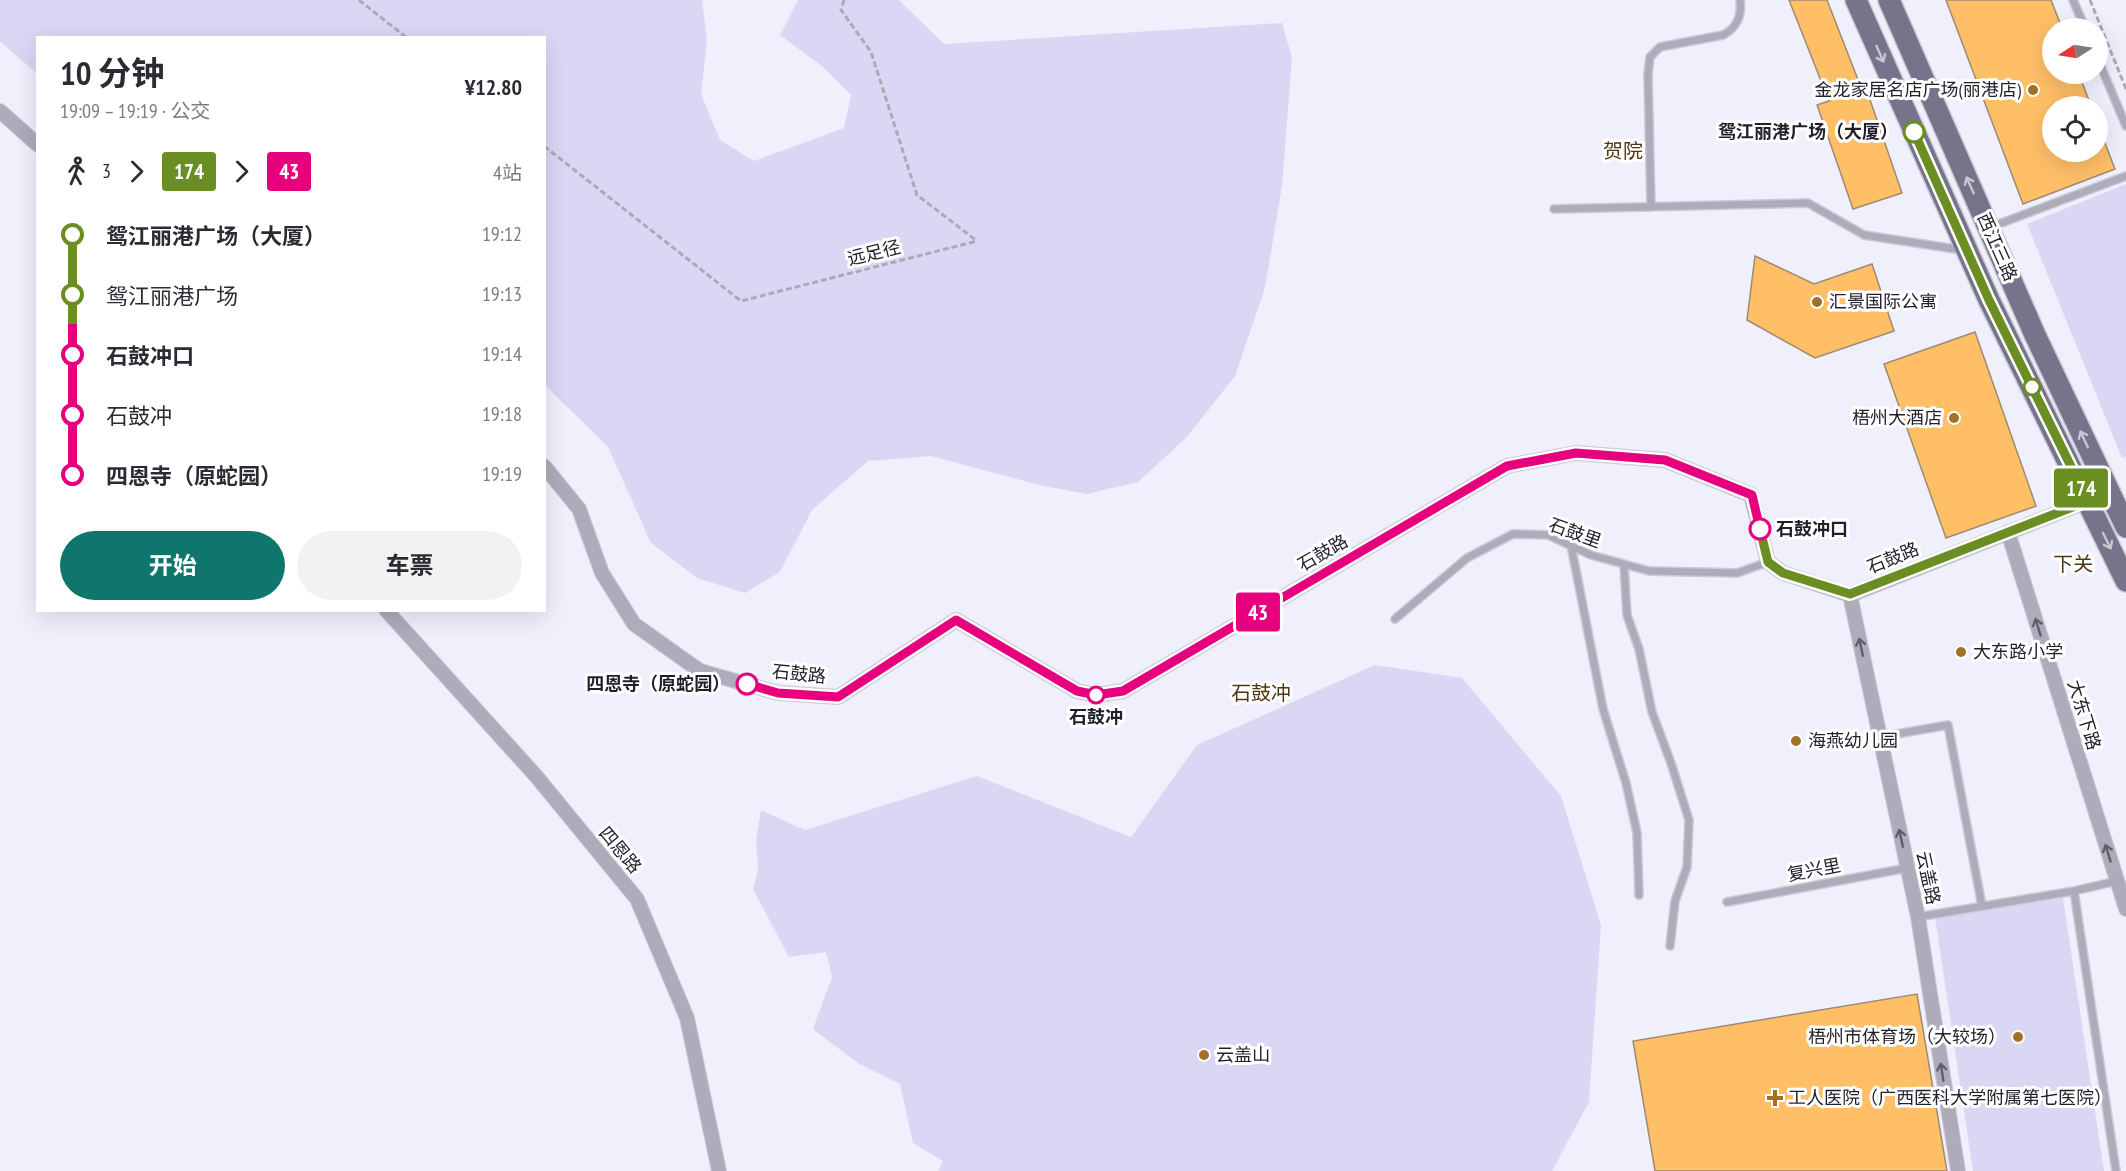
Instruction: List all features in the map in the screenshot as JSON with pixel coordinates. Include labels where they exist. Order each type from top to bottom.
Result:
[{"type":"main road","name":"西江三路","points":[[1856,0],[1989,300],[2126,581]]},
{"type":"main road","name":"西江三路","points":[[1889,0],[2035,335],[2126,527]]},
{"type":"street","points":[[0,111],[36,143]]},
{"type":"street","points":[[22,129],[36,135]]},
{"type":"street","name":"石鼓路","points":[[546,468],[579,509],[602,573],[634,624],[700,671],[778,693],[838,697],[956,620],[1077,691],[1096,695],[1123,691],[1507,466],[1576,453],[1665,460],[1752,495],[1768,562]]},
{"type":"street","name":"石鼓路","points":[[1850,594],[2088,501]]},
{"type":"street","name":"大东下路","points":[[2008,532],[2126,909]]},
{"type":"street","points":[[1768,562],[1783,573],[1850,594]]},
{"type":"street","name":"云盖路","points":[[1850,594],[1918,917],[1958,1171]]},
{"type":"street","name":"四恩路","points":[[388,612],[536,776],[637,899],[687,1018],[718,1171]]},
{"type":"lane","points":[[1651,207],[1648,75],[1650,57],[1660,47],[1723,35],[1731,31],[1742,12],[1740,0]]},
{"type":"lane","points":[[2073,0],[2081,18]]},
{"type":"lane","points":[[2108,83],[2126,126]]},
{"type":"lane","points":[[1989,228],[2126,176]]},
{"type":"lane","points":[[1554,209],[1808,204],[1864,235],[1967,251]]},
{"type":"lane","name":"石鼓里","points":[[1395,619],[1467,558],[1513,534],[1548,535],[1590,555],[1648,571],[1737,573],[1768,562]]},
{"type":"lane","points":[[1571,545],[1603,709],[1626,783],[1636,833],[1640,895]]},
{"type":"lane","points":[[1624,566],[1627,615],[1639,649],[1652,711],[1689,819],[1687,867],[1676,901],[1670,946]]},
{"type":"lane","points":[[1880,737],[1948,725],[1982,906]]},
{"type":"lane","name":"复兴里","points":[[1727,902],[1907,868]]},
{"type":"lane","points":[[1918,917],[2074,891],[2117,881]]},
{"type":"lane","points":[[2074,891],[2116,1171]]},
{"type":"path","points":[[359,0],[404,36]]},
{"type":"path","name":"远足径","points":[[546,148],[741,301],[977,241],[917,195],[872,52],[841,10],[843,0]]},
{"type":"path","points":[[2090,0],[2126,89]]},
{"type":"shaded area","points":[[0,0],[702,0],[707,41],[701,94],[720,140],[754,161],[844,128],[851,95],[823,67],[780,35],[798,0],[899,0],[944,44],[1282,23],[1292,58],[1282,186],[1265,288],[1235,376],[1187,437],[1138,482],[1087,494],[1039,485],[931,456],[868,461],[812,510],[780,572],[745,593],[697,578],[651,543],[608,447],[546,386],[546,36],[36,36],[36,73],[0,41]]},
{"type":"shaded area","points":[[2126,184],[2126,456],[2122,458],[2027,224]]},
{"type":"shaded area","points":[[1375,665],[1462,678],[1561,796],[1601,925],[1589,1102],[1552,1171],[938,1171],[943,1161],[913,1143],[900,1084],[859,1064],[813,1029],[832,977],[826,952],[789,957],[753,889],[758,871],[756,841],[761,810],[805,830],[977,776],[1131,837],[1197,745]]},
{"type":"shaded area","name":"梧州市体育场（大较场）","points":[[2063,898],[2104,1171],[1973,1171],[1935,917]]},
{"type":"building","points":[[1789,0],[1827,0],[1862,90],[1866,88],[1902,193],[1853,209],[1817,105],[1829,101]]},
{"type":"building","name":"金龙家居名店广场(丽港店)","points":[[1946,0],[2051,0],[2058,18],[2042,18],[2042,84],[2083,84],[2087,96],[2042,96],[2042,162],[2108,162],[2108,151],[2115,169],[2023,204]]},
{"type":"building","name":"汇景国际公寓","points":[[1755,256],[1814,284],[1872,264],[1894,331],[1815,358],[1747,320]]},
{"type":"building","name":"梧州大酒店","points":[[1975,332],[2036,506],[1946,538],[1884,364]]},
{"type":"building","name":"工人医院（广西医科大学附属第七医院）","points":[[1917,994],[1947,1171],[1655,1171],[1633,1041]]},
{"type":"bus line","name":"174","points":[[1760,529],[1768,562],[1783,573],[1850,594],[2088,501],[1989,300],[1914,132]]},
{"type":"bus line","name":"43","points":[[747,684],[778,693],[838,697],[956,620],[1077,691],[1096,695],[1123,691],[1507,466],[1576,453],[1665,460],[1752,495],[1760,529]]},
{"type":"place","name":"金龙家居名店广场(丽港店)","points":[[2033,90]]},
{"type":"place","name":"鸳江丽港广场（大厦）","points":[[1914,132]]},
{"type":"place","name":"汇景国际公寓","points":[[1817,302]]},
{"type":"place","name":"梧州大酒店","points":[[1954,418]]},
{"type":"place","name":"石鼓冲口","points":[[1760,529]]},
{"type":"place","name":"大东路小学","points":[[1961,652]]},
{"type":"place","name":"四恩寺（原蛇园）","points":[[747,684]]},
{"type":"place","name":"石鼓冲","points":[[1096,695]]},
{"type":"place","name":"海燕幼儿园","points":[[1796,741]]},
{"type":"place","name":"梧州市体育场（大较场）","points":[[2018,1037]]},
{"type":"place","name":"云盖山","points":[[1204,1055]]},
{"type":"place","name":"工人医院（广西医科大学附属第七医院）","points":[[1775,1098]]},
{"type":"district","name":"贺院","points":[[1623,151]]},
{"type":"district","name":"下关","points":[[2073,564]]},
{"type":"district","name":"石鼓冲","points":[[1261,693]]}]
